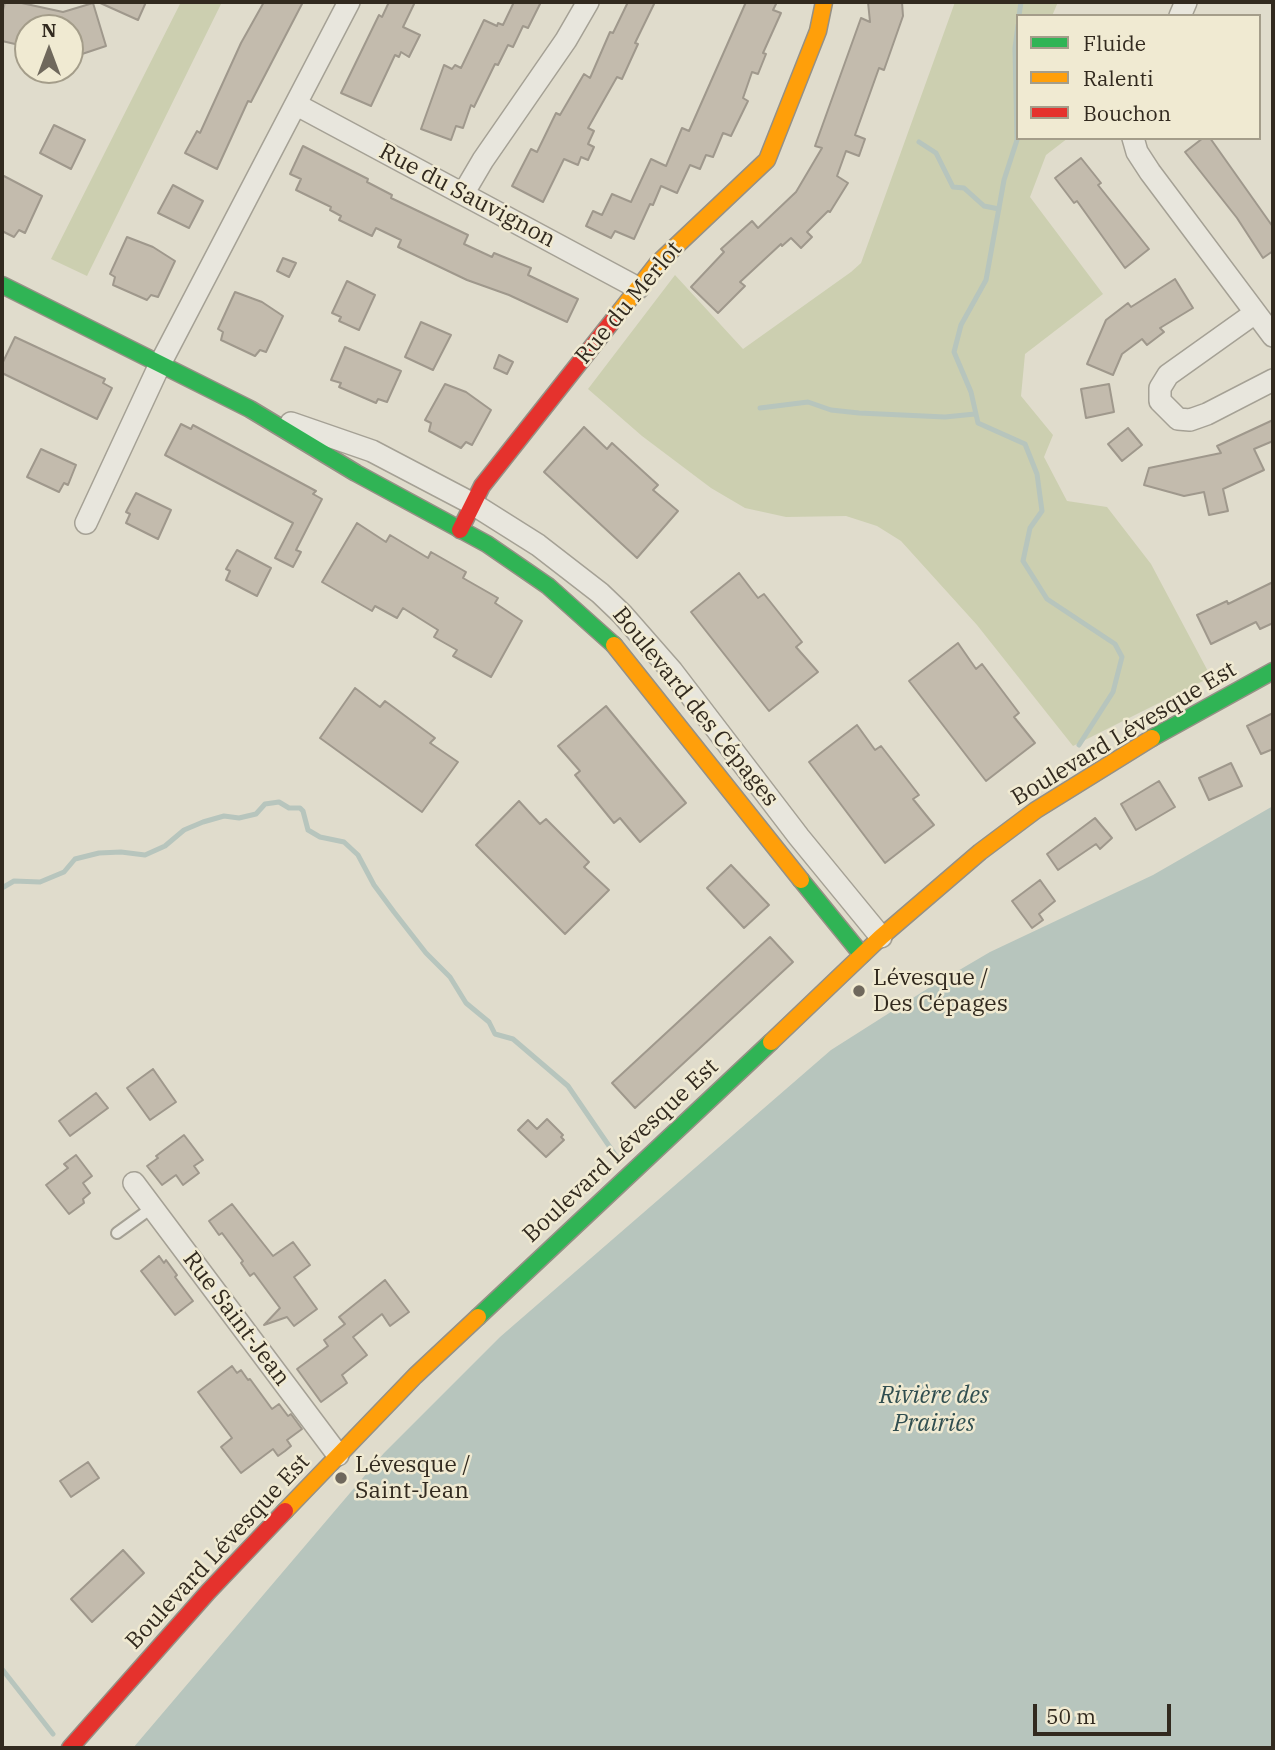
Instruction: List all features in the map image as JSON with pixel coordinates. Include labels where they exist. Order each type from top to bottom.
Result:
[{"type":"street","points":[[86,523],[160,364],[349,2]]},
{"type":"street","points":[[463,194],[483,160],[566,40],[588,2]]},
{"type":"street","name":"Rue du Merlot","points":[[460,530],[487,480],[657,264],[767,160],[818,32],[824,2]]},
{"type":"street","name":"Rue du Sauvignon","points":[[297,105],[638,288]]},
{"type":"street","points":[[1134,140],[1137,152],[1150,172],[1273,336]]},
{"type":"street","name":"Boulevard des Cépages","points":[[2,285],[250,409],[356,473],[521,565],[548,586],[622,653],[862,955]]},
{"type":"street","points":[[1255,313],[1168,374],[1160,388],[1160,401],[1178,419],[1189,420],[1207,414],[1273,380]]},
{"type":"street","name":"Boulevard des Cépages","points":[[250,409],[372,451],[473,504],[555,557],[622,614],[672,671],[799,837],[881,937]]},
{"type":"street","name":"Boulevard Lévesque Est","points":[[70,1748],[208,1592],[415,1376],[881,937],[945,880],[1036,810],[1124,754],[1273,671]]},
{"type":"street","name":"Rue Saint-Jean","points":[[134,1182],[338,1455]]},
{"type":"lane","points":[[117,1234],[153,1207]]},
{"type":"green space","points":[[181,2],[222,2],[87,276],[51,259]]},
{"type":"green space","points":[[955,2],[1058,2],[1053,14],[1016,14],[1016,140],[1065,140],[1046,155],[1030,197],[1103,294],[1025,354],[1021,396],[1053,435],[1044,457],[1067,501],[1107,507],[1151,564],[1211,677],[1073,746],[977,625],[901,541],[877,526],[846,516],[786,517],[745,508],[711,488],[642,436],[588,389],[675,275],[743,349],[861,263]]},
{"type":"water","name":"Rivière des Prairies","points":[[1273,806],[1273,1748],[133,1748],[384,1453],[500,1337],[831,1050],[990,952],[1153,875]]},
{"type":"building","points":[[5,2],[63,12],[93,3],[106,46],[84,53],[84,14],[14,14],[14,44],[2,41]]},
{"type":"building","points":[[98,2],[146,2],[138,20]]},
{"type":"building","points":[[264,2],[303,2],[251,102],[248,101],[217,169],[185,153],[197,131],[200,133],[241,43]]},
{"type":"building","points":[[389,2],[415,2],[403,27],[420,35],[409,57],[401,52],[399,57],[395,55],[371,106],[341,93],[379,15],[382,17]]},
{"type":"building","points":[[514,2],[541,2],[528,28],[523,26],[513,47],[508,45],[498,65],[495,64],[474,107],[471,105],[463,128],[456,126],[451,140],[421,129],[444,65],[452,69],[455,65],[461,68],[484,20],[497,26],[498,23],[503,25]]},
{"type":"building","points":[[628,2],[655,2],[635,43],[638,44],[622,79],[617,77],[588,128],[594,131],[588,144],[594,147],[588,160],[581,157],[578,165],[564,159],[543,202],[512,186],[531,149],[537,152],[556,113],[560,115],[584,74],[590,78],[610,32],[613,33]]},
{"type":"building","points":[[746,2],[777,2],[773,10],[781,13],[763,53],[766,54],[758,74],[752,72],[743,98],[748,101],[731,136],[723,133],[713,157],[706,155],[700,169],[690,165],[677,193],[661,186],[634,239],[615,231],[611,238],[586,226],[593,211],[602,215],[612,194],[631,202],[651,159],[666,166],[682,128],[689,131]]},
{"type":"building","points":[[868,2],[902,2],[903,16],[884,70],[879,68],[855,135],[865,139],[859,156],[846,151],[837,176],[848,183],[830,212],[807,232],[812,237],[801,248],[791,238],[782,246],[781,244],[740,282],[745,286],[718,313],[691,287],[724,252],[721,249],[752,221],[758,228],[796,192],[822,148],[815,146],[861,18],[870,22]]},
{"type":"building","points":[[54,125],[85,140],[71,169],[40,153]]},
{"type":"building","points":[[1200,140],[1211,140],[1273,227],[1273,251],[1263,258],[1237,218],[1185,152]]},
{"type":"building","points":[[303,146],[368,179],[367,182],[392,195],[391,198],[468,235],[464,244],[492,257],[494,253],[531,268],[528,275],[578,299],[567,322],[509,295],[467,280],[398,247],[401,240],[376,228],[372,236],[339,220],[341,216],[330,210],[331,207],[296,190],[301,179],[290,174]]},
{"type":"building","points":[[1081,158],[1101,183],[1098,185],[1149,249],[1125,268],[1077,201],[1074,203],[1055,178]]},
{"type":"building","points":[[2,175],[42,196],[25,233],[19,230],[14,237],[2,231]]},
{"type":"building","points":[[173,185],[203,201],[189,228],[158,213]]},
{"type":"building","points":[[127,237],[153,247],[175,261],[158,297],[151,295],[147,300],[113,285],[115,277],[110,274]]},
{"type":"building","points":[[283,258],[296,263],[289,277],[277,271]]},
{"type":"building","points":[[1175,279],[1193,308],[1160,328],[1164,332],[1147,345],[1142,339],[1122,354],[1113,375],[1087,364],[1106,320],[1128,303],[1131,307]]},
{"type":"building","points":[[347,281],[375,295],[359,330],[339,321],[341,317],[332,313]]},
{"type":"building","points":[[235,292],[262,302],[283,316],[266,352],[260,350],[255,356],[221,340],[223,332],[218,329]]},
{"type":"building","points":[[421,322],[451,335],[433,370],[405,357]]},
{"type":"building","points":[[15,337],[105,379],[103,383],[112,388],[97,419],[2,373],[2,364]]},
{"type":"building","points":[[345,347],[401,371],[387,402],[378,399],[376,403],[339,387],[341,383],[331,380]]},
{"type":"building","points":[[499,355],[513,362],[507,374],[494,368]]},
{"type":"building","points":[[445,384],[466,392],[491,410],[472,445],[466,442],[461,448],[429,431],[431,423],[425,420]]},
{"type":"building","points":[[1109,384],[1114,412],[1086,418],[1081,389]]},
{"type":"building","points":[[1273,420],[1273,441],[1254,449],[1264,470],[1223,489],[1228,511],[1209,515],[1204,492],[1184,496],[1144,485],[1149,468],[1221,453],[1217,446]]},
{"type":"building","points":[[181,424],[191,429],[193,425],[316,491],[313,494],[322,499],[296,550],[301,552],[293,567],[275,558],[293,523],[165,455]]},
{"type":"building","points":[[584,427],[607,449],[612,443],[658,485],[653,490],[678,511],[637,558],[544,472]]},
{"type":"building","points":[[1128,428],[1142,445],[1122,461],[1108,444]]},
{"type":"building","points":[[41,449],[76,465],[68,485],[64,483],[59,492],[27,477]]},
{"type":"building","points":[[136,493],[171,510],[158,539],[126,523],[130,514],[126,512]]},
{"type":"building","points":[[357,523],[386,542],[390,535],[428,558],[431,552],[466,572],[463,578],[498,598],[495,603],[522,621],[491,677],[453,656],[457,650],[434,637],[438,630],[403,608],[397,618],[375,606],[372,611],[322,582]]},
{"type":"building","points":[[237,550],[271,568],[257,596],[226,580],[230,571],[226,569]]},
{"type":"building","points":[[739,573],[758,598],[764,594],[802,642],[796,647],[818,672],[769,711],[691,612]]},
{"type":"building","points":[[1273,582],[1273,623],[1260,629],[1256,622],[1211,644],[1197,615],[1227,601],[1228,604]]},
{"type":"building","points":[[958,643],[976,669],[982,664],[1019,713],[1014,717],[1035,743],[986,781],[909,681]]},
{"type":"building","points":[[355,688],[380,707],[385,701],[435,738],[430,743],[458,762],[422,812],[320,738]]},
{"type":"building","points":[[606,706],[686,803],[640,842],[620,818],[614,823],[575,775],[580,771],[558,746]]},
{"type":"building","points":[[1273,713],[1273,749],[1261,754],[1247,726]]},
{"type":"building","points":[[857,725],[875,750],[881,746],[919,795],[913,799],[934,825],[885,863],[809,762]]},
{"type":"building","points":[[1231,763],[1242,786],[1209,800],[1199,778]]},
{"type":"building","points":[[1159,781],[1175,807],[1136,830],[1121,804]]},
{"type":"building","points":[[519,801],[540,824],[546,819],[589,862],[584,867],[609,890],[565,934],[476,845]]},
{"type":"building","points":[[1095,818],[1112,838],[1100,849],[1096,844],[1058,870],[1047,854]]},
{"type":"building","points":[[731,865],[769,905],[744,928],[707,888]]},
{"type":"building","points":[[1040,880],[1055,901],[1039,914],[1043,920],[1032,928],[1012,901]]},
{"type":"building","points":[[770,937],[793,962],[635,1108],[612,1083]]},
{"type":"building","points":[[153,1069],[176,1102],[150,1120],[127,1088]]},
{"type":"building","points":[[96,1093],[108,1108],[70,1136],[59,1121]]},
{"type":"building","points":[[547,1119],[563,1135],[561,1137],[564,1140],[546,1157],[518,1130],[528,1120],[537,1129]]},
{"type":"building","points":[[184,1135],[203,1160],[194,1166],[199,1173],[183,1185],[176,1175],[162,1185],[147,1166]]},
{"type":"building","points":[[76,1155],[92,1176],[83,1183],[90,1193],[83,1199],[84,1203],[69,1214],[46,1185],[68,1168],[64,1164]]},
{"type":"building","points":[[232,1204],[273,1256],[293,1242],[310,1265],[294,1277],[317,1309],[294,1326],[287,1317],[264,1325],[280,1308],[254,1273],[250,1276],[241,1263],[243,1261],[222,1233],[219,1235],[209,1221]]},
{"type":"building","points":[[159,1256],[164,1263],[166,1260],[193,1301],[175,1315],[141,1271]]},
{"type":"building","points":[[385,1280],[409,1312],[390,1326],[382,1314],[353,1337],[367,1355],[342,1375],[347,1383],[321,1402],[297,1369],[328,1346],[324,1340],[345,1324],[339,1317]]},
{"type":"building","points":[[232,1366],[237,1373],[241,1370],[248,1380],[250,1379],[272,1409],[279,1404],[302,1429],[287,1440],[291,1446],[285,1451],[278,1456],[273,1449],[241,1473],[221,1447],[232,1438],[198,1392]]},
{"type":"building","points":[[88,1462],[99,1478],[71,1497],[60,1481]]},
{"type":"building","points":[[123,1550],[144,1573],[92,1622],[71,1599]]},
{"type":"waterway","points":[[1019,14],[1021,2]]},
{"type":"waterway","points":[[1016,40],[1016,94]]},
{"type":"waterway","points":[[1017,140],[1004,180],[986,280],[961,325],[954,352],[971,392],[978,423],[1025,444],[1037,474],[1042,511],[1030,528],[1023,561],[1047,599],[1115,644],[1122,657],[1113,692],[1079,745]]},
{"type":"waterway","points":[[919,142],[936,153],[953,187],[964,188],[984,206],[999,209]]},
{"type":"waterway","points":[[760,408],[808,402],[831,410],[859,413],[945,417],[975,414]]},
{"type":"waterway","points":[[2,888],[14,881],[40,882],[64,872],[75,859],[99,853],[145,855],[165,846],[184,830],[224,816],[239,818],[256,814],[265,804],[279,802],[289,808],[300,808],[308,830],[320,837],[344,842],[358,855],[374,885],[394,912],[426,953],[450,977],[466,1003],[489,1022],[495,1034],[513,1039],[568,1086],[618,1159]]},
{"type":"waterway","points":[[2,1669],[53,1734]]},
{"type":"traffic: fast","points":[[2,285],[250,409],[356,473],[487,544],[548,586],[614,645]]},
{"type":"traffic: fast","points":[[1152,738],[1273,671]]},
{"type":"traffic: fast","points":[[801,880],[862,955]]},
{"type":"traffic: fast","points":[[478,1317],[771,1042]]},
{"type":"traffic: slow","points":[[614,319],[657,264],[767,160],[818,31],[824,2]]},
{"type":"traffic: slow","points":[[614,645],[801,880]]},
{"type":"traffic: slow","points":[[771,1042],[881,937],[980,852],[1036,810],[1152,738]]},
{"type":"traffic: slow","points":[[285,1511],[415,1376],[478,1317]]},
{"type":"traffic: jam","points":[[460,530],[482,486],[614,319]]},
{"type":"traffic: jam","points":[[70,1748],[208,1592],[285,1511]]},
{"type":"place","name":"Lévesque / Des Cépages","points":[[859,991]]},
{"type":"place","name":"Lévesque / Saint-Jean","points":[[341,1478]]}]
